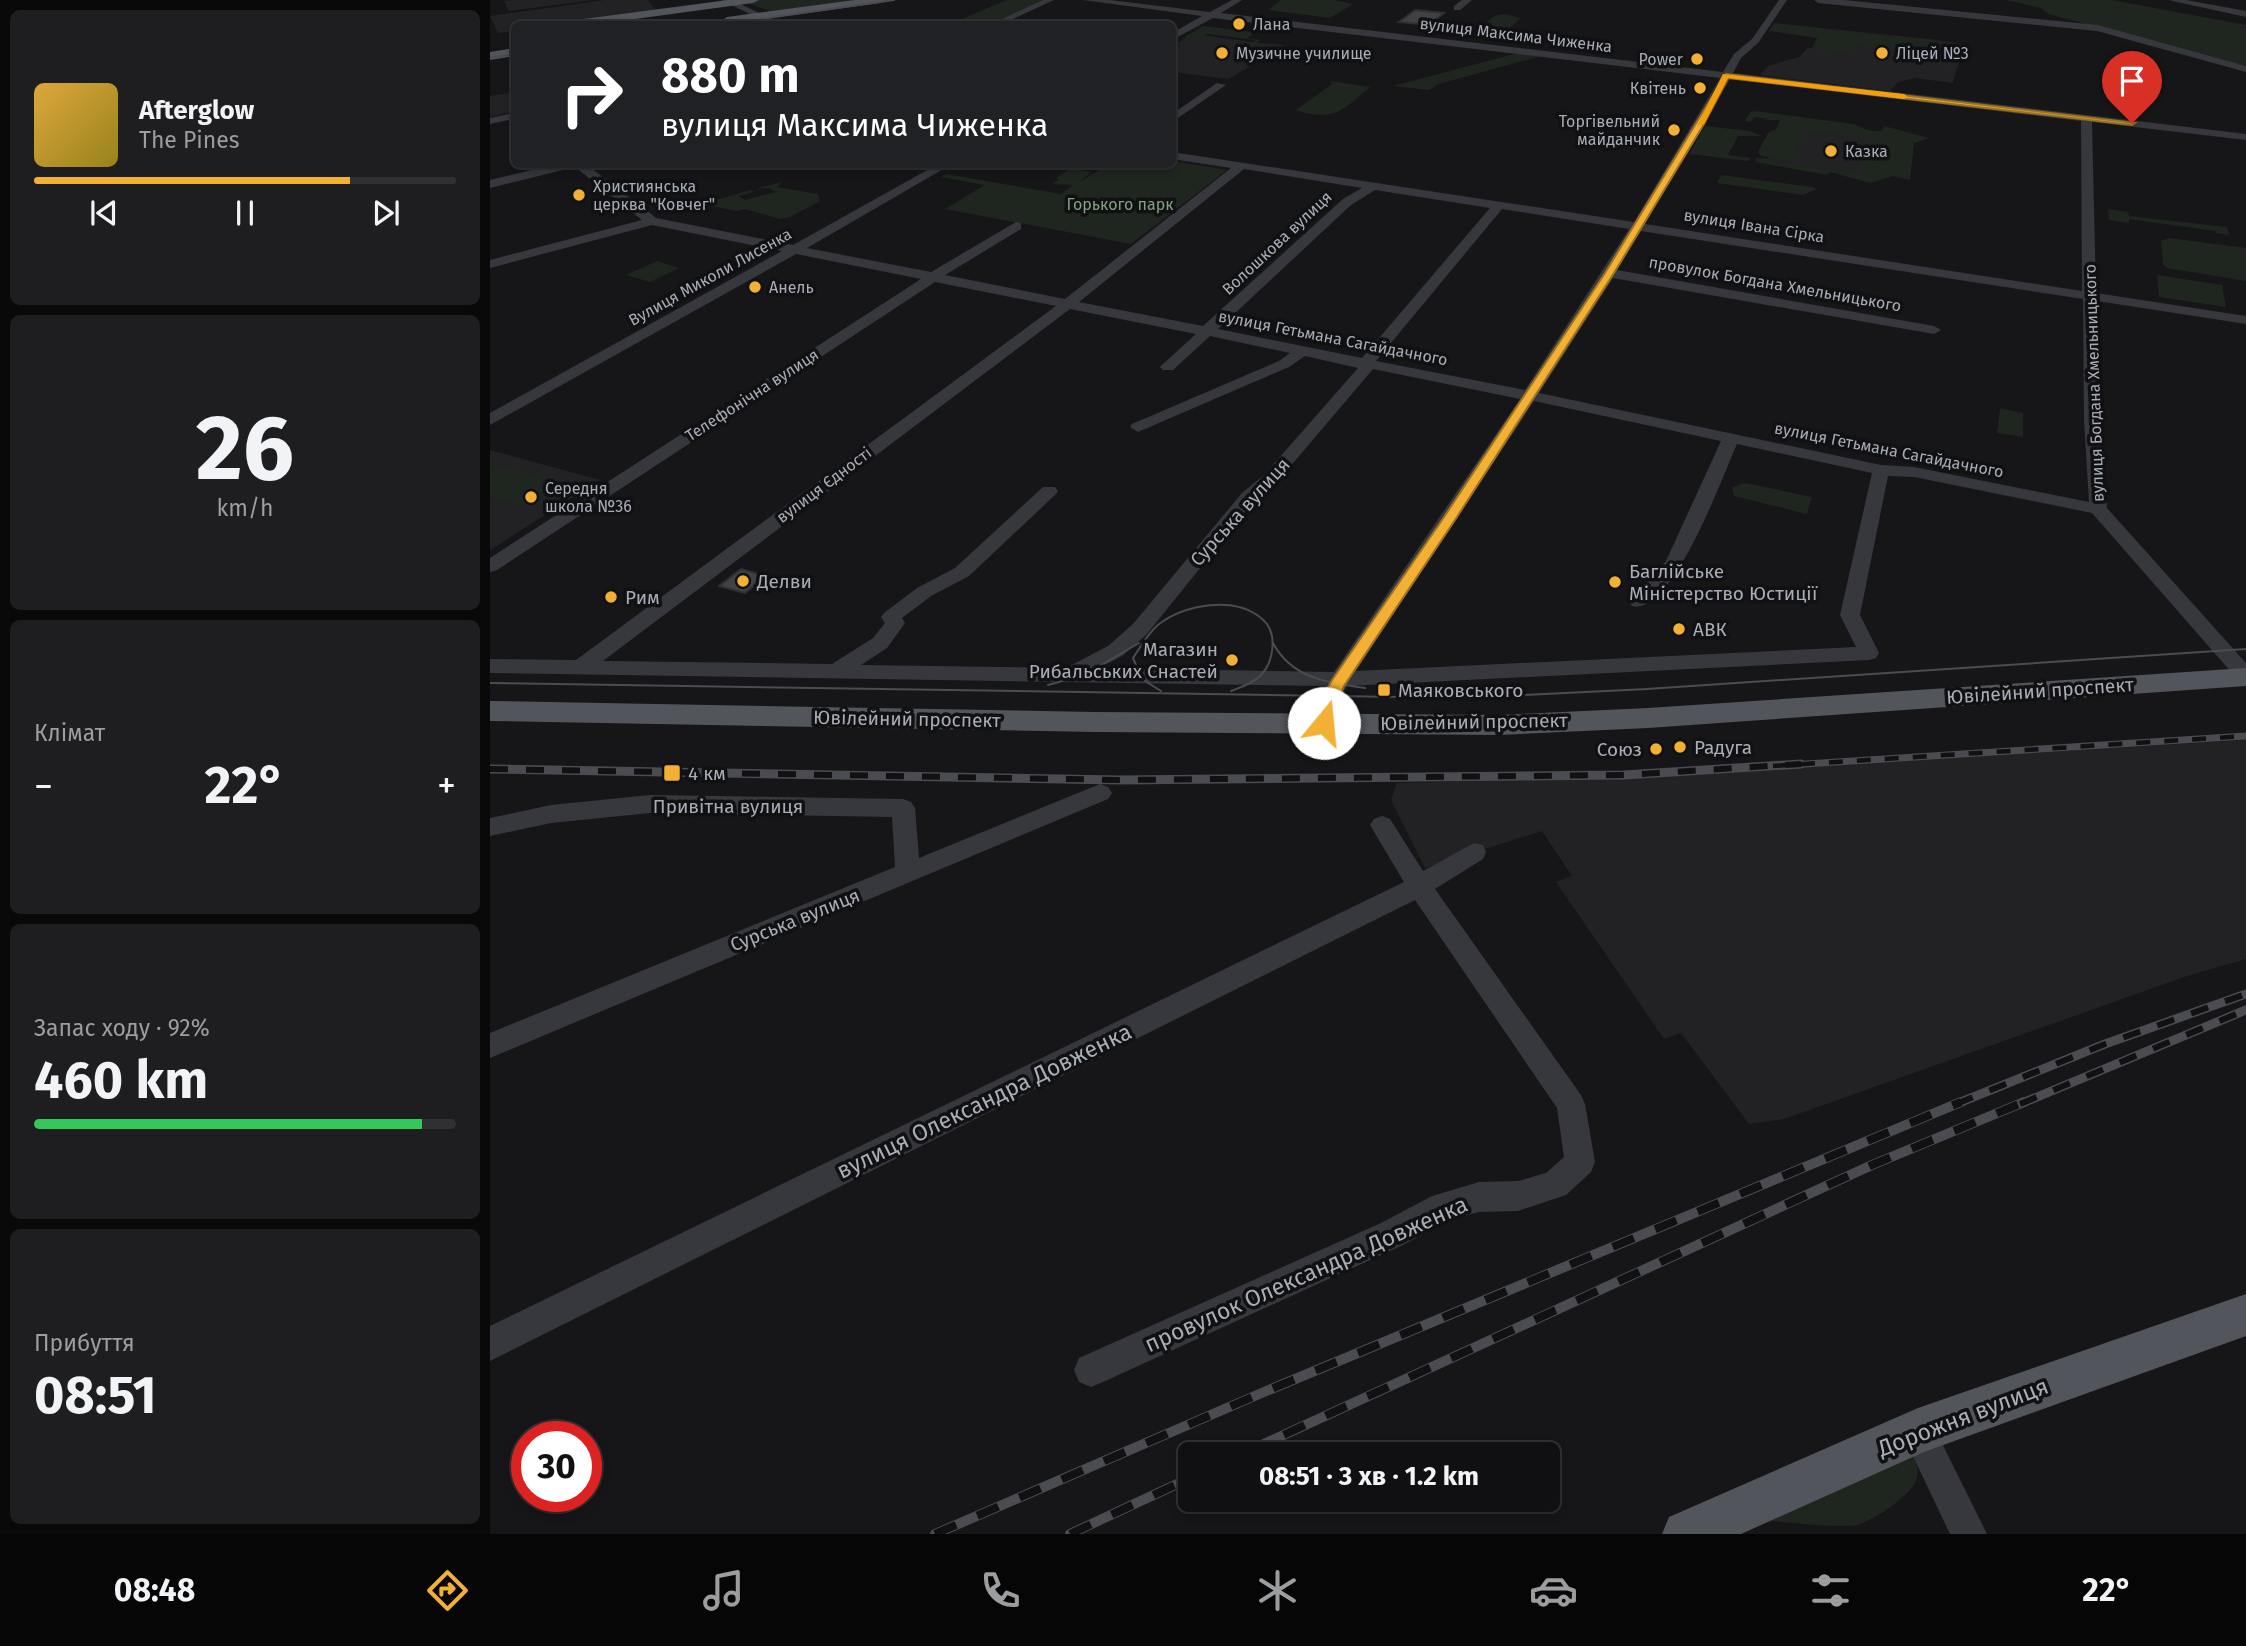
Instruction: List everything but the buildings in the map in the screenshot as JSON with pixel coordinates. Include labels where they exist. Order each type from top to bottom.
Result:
[{"type":"main road","points":[[606,21],[729,1],[753,0]]},
{"type":"main road","points":[[730,21],[880,0]]},
{"type":"main road","points":[[490,56],[511,52]]},
{"type":"main road","name":"Ювілейний проспект","points":[[490,711],[1055,721],[1500,725],[1648,718],[2246,676]]},
{"type":"main road","name":"Дорожня вулиця","points":[[1686,1534],[1918,1431],[2246,1315]]},
{"type":"street","points":[[1003,21],[1051,0]]},
{"type":"street","name":"вулиця Максима Чиженка","points":[[1087,0],[2233,135]]},
{"type":"street","points":[[1176,35],[1238,0]]},
{"type":"street","points":[[1457,8],[1468,0]]},
{"type":"street","points":[[1324,723],[1331,696],[1609,273],[1700,124],[1737,56],[1755,41],[1783,0]]},
{"type":"street","points":[[1818,0],[1881,3],[2098,29],[2246,69]]},
{"type":"street","points":[[2172,0],[2246,14]]},
{"type":"street","points":[[729,1],[771,21]]},
{"type":"street","points":[[1176,115],[1221,85]]},
{"type":"street","points":[[490,121],[511,117]]},
{"type":"street","name":"вулиця Богдана Хмельницького","points":[[2086,118],[2092,421],[2098,509],[2246,676]]},
{"type":"street","points":[[2233,135],[2246,137]]},
{"type":"street","name":"вулиця Івана Сірка","points":[[1176,156],[2246,320]]},
{"type":"street","name":"вулиця Єдності","points":[[582,667],[1067,304],[1242,165]]},
{"type":"street","points":[[490,184],[559,168]]},
{"type":"street","name":"вулиця Гетьмана Сагайдачного","points":[[581,168],[652,221],[1530,395],[1881,470],[1914,472],[2098,509]]},
{"type":"street","name":"Вулиця Миколи Лисенка","points":[[490,420],[940,168]]},
{"type":"street","name":"Волошкова вулиця","points":[[1207,331],[1347,202],[1373,186]]},
{"type":"street","name":"Сурська вулиця","points":[[1068,675],[1115,652],[1140,629],[1248,497],[1271,478],[1346,394],[1366,368],[1367,362],[1498,206]]},
{"type":"street","points":[[490,264],[652,221]]},
{"type":"street","name":"Телефонічна вулиця","points":[[490,566],[933,277],[1016,226]]},
{"type":"street","name":"провулок Богдана Хмельницького","points":[[1609,273],[1934,330]]},
{"type":"street","points":[[1168,367],[1207,331]]},
{"type":"street","points":[[1138,427],[1284,363],[1303,350]]},
{"type":"street","points":[[1639,601],[1663,579],[1675,561],[1731,438]]},
{"type":"street","points":[[490,666],[1341,680],[1869,653],[1850,615],[1881,470]]},
{"type":"street","points":[[837,671],[880,643],[895,623],[891,617],[924,592],[962,572],[1049,491]]},
{"type":"street","name":"Сурська вулиця","points":[[490,1046],[1100,793]]},
{"type":"street","name":"Привітна вулиця","points":[[490,827],[551,814],[650,804],[903,808],[908,873]]},
{"type":"street","name":"провулок Олександра Довженка","points":[[1091,1370],[1379,1239],[1443,1207],[1479,1196],[1518,1196],[1555,1185],[1580,1161],[1571,1104],[1419,886],[1382,825]]},
{"type":"street","name":"вулиця Олександра Довженка","points":[[490,1344],[1419,886],[1474,852]]},
{"type":"street","points":[[1918,1431],[1969,1534]]},
{"type":"shaded area","points":[[594,0],[509,11],[504,1]]},
{"type":"shaded area","points":[[604,0],[648,0],[654,8],[663,11],[585,21],[511,21],[511,31],[498,33],[490,16]]},
{"type":"shaded area","name":"Ліцей №3","points":[[1774,23],[1963,44],[1953,83],[1915,78],[1898,82],[1890,91],[1760,75],[1768,66],[1799,57],[1808,48],[1812,48],[1817,38],[1769,31]]},
{"type":"shaded area","name":"Музичне училище","points":[[1194,34],[1284,45],[1229,79],[1176,72],[1176,43]]},
{"type":"shaded area","points":[[511,92],[511,112],[490,117],[490,96]]},
{"type":"shaded area","name":"Казка","points":[[1787,123],[1894,137],[1881,178],[1765,163]]},
{"type":"shaded area","name":"Середня школа №36","points":[[490,450],[600,480],[490,550]]},
{"type":"shaded area","points":[[2246,740],[2246,959],[2187,976],[1784,1119],[1749,1124],[1681,1033],[1664,1039],[1556,882],[1572,876],[1542,831],[1425,868],[1391,800],[1397,783],[1621,778]]},
{"type":"green space","points":[[867,0],[775,13],[745,2]]},
{"type":"green space","points":[[1006,0],[1045,0],[997,21],[958,21]]},
{"type":"green space","points":[[1281,0],[1334,0],[1353,4],[1330,18],[1268,10]]},
{"type":"green space","points":[[2006,0],[2112,0],[2246,25],[2246,66],[2048,14],[2041,8]]},
{"type":"green space","points":[[1504,14],[1521,18],[1498,38],[1472,35],[1494,16]]},
{"type":"green space","points":[[1776,24],[1964,44],[1958,67],[1920,62],[1922,55],[1916,53],[1851,45],[1850,53],[1815,49],[1817,37],[1772,31]]},
{"type":"green space","points":[[1203,26],[1251,32],[1253,34],[1247,38],[1260,40],[1253,46],[1270,49],[1246,50],[1244,48],[1256,40],[1207,34],[1198,40],[1195,36],[1181,39]]},
{"type":"green space","points":[[1518,53],[1541,56],[1439,84],[1429,90],[1393,86]]},
{"type":"green space","points":[[1331,81],[1370,87],[1336,112],[1319,115],[1296,110],[1332,84]]},
{"type":"green space","points":[[1750,112],[1853,124],[1873,131],[1882,131],[1884,126],[1929,138],[1914,143],[1910,180],[1893,176],[1870,183],[1830,172],[1827,175],[1756,162],[1756,158],[1771,159],[1770,163],[1787,165],[1792,162],[1797,166],[1855,173],[1859,170],[1870,138],[1807,131],[1792,160],[1762,156],[1758,152],[1768,133],[1776,129],[1780,120],[1754,117],[1751,122],[1745,121]]},
{"type":"green space","points":[[1705,126],[1750,131],[1762,136],[1738,136],[1728,155],[1751,158],[1748,161],[1689,154]]},
{"type":"green space","name":"Горького парк","points":[[1176,162],[1227,170],[1131,244],[945,209],[985,185],[941,177],[946,174],[1061,194],[1073,185],[1052,184],[1059,179],[1056,178],[1070,169],[1091,172],[1078,183],[1102,168],[1176,168]]},
{"type":"green space","points":[[1721,175],[1817,189],[1803,195],[1717,183]]},
{"type":"green space","points":[[782,182],[777,187],[818,194],[820,201],[790,217],[780,219],[745,209],[737,211],[702,204],[751,190],[754,192],[738,196],[745,200],[775,192],[769,188],[755,189]]},
{"type":"green space","points":[[2108,209],[2128,212],[2129,216],[2227,227],[2229,235],[2129,219],[2129,223],[2109,220]]},
{"type":"green space","points":[[2169,238],[2246,248],[2246,281],[2167,268],[2163,264],[2161,241]]},
{"type":"green space","points":[[657,261],[679,268],[650,282],[626,275]]},
{"type":"green space","points":[[2157,275],[2222,285],[2226,307],[2159,297]]},
{"type":"green space","points":[[2000,408],[2023,413],[2023,437],[1997,433]]},
{"type":"green space","points":[[493,464],[558,482],[520,506],[490,497],[490,466]]},
{"type":"green space","points":[[1745,483],[1812,497],[1807,514],[1734,496],[1732,487]]},
{"type":"green space","points":[[1912,1455],[1918,1470],[1911,1489],[1878,1515],[1857,1525],[1837,1526],[1754,1519]]},
{"type":"tram line","points":[[745,21],[894,0]]},
{"type":"tram line","points":[[490,58],[511,54]]},
{"type":"tram line","points":[[1161,691],[1142,679],[1133,658],[1151,631],[1159,624],[1183,612],[1210,605],[1250,611],[1267,624],[1272,639],[1271,655],[1265,670],[1254,681],[1231,691]]},
{"type":"tram line","points":[[1048,685],[1084,675],[1139,643]]},
{"type":"tram line","points":[[1273,643],[1290,665],[1301,672],[1325,681],[1365,688]]},
{"type":"tram line","points":[[490,683],[1465,698],[1647,689],[2246,649]]},
{"type":"railway","points":[[1773,766],[2246,736]]},
{"type":"railway","points":[[490,769],[1120,780],[1624,775],[1801,764]]},
{"type":"railway","points":[[1956,1104],[2105,1044],[2246,994]]},
{"type":"railway","points":[[2020,1104],[2246,1010]]},
{"type":"railway","points":[[935,1534],[1264,1392],[1961,1102]]},
{"type":"railway","points":[[1268,1442],[1872,1165],[2024,1102]]},
{"type":"railway","points":[[1070,1534],[1178,1484]]},
{"type":"slow traffic","points":[[1700,124],[1726,76],[1904,97]]},
{"type":"place","name":"Лана","points":[[1239,24]]},
{"type":"place","name":"Музичне училище","points":[[1222,53]]},
{"type":"place","name":"Ліцей №3","points":[[1882,53]]},
{"type":"place","name":"Power","points":[[1697,59]]},
{"type":"place","name":"Квітень","points":[[1700,88]]},
{"type":"place","name":"Торгівельний майданчик","points":[[1674,130]]},
{"type":"place","name":"Казка","points":[[1831,151]]},
{"type":"place","name":"Християнська церква \"Ковчег\"","points":[[579,195]]},
{"type":"place","name":"Анель","points":[[755,287]]},
{"type":"place","name":"Середня школа №36","points":[[531,497]]},
{"type":"place","name":"Делви","points":[[743,581]]},
{"type":"place","name":"Баглійське Міністерство Юстиції","points":[[1615,582]]},
{"type":"place","name":"Рим","points":[[611,597]]},
{"type":"place","name":"АВК","points":[[1679,629]]},
{"type":"place","name":"Магазин Рибальських Снастей","points":[[1232,660]]},
{"type":"place","name":"Маяковського","points":[[1384,690]]},
{"type":"place","name":"Радуга","points":[[1680,747]]},
{"type":"place","name":"Союз","points":[[1656,749]]},
{"type":"place","name":"4 км","points":[[672,773]]},
{"type":"route","points":[[1324,723],[1331,696],[1338,684],[1609,273],[1700,124],[1726,76],[2132,123]]}]
